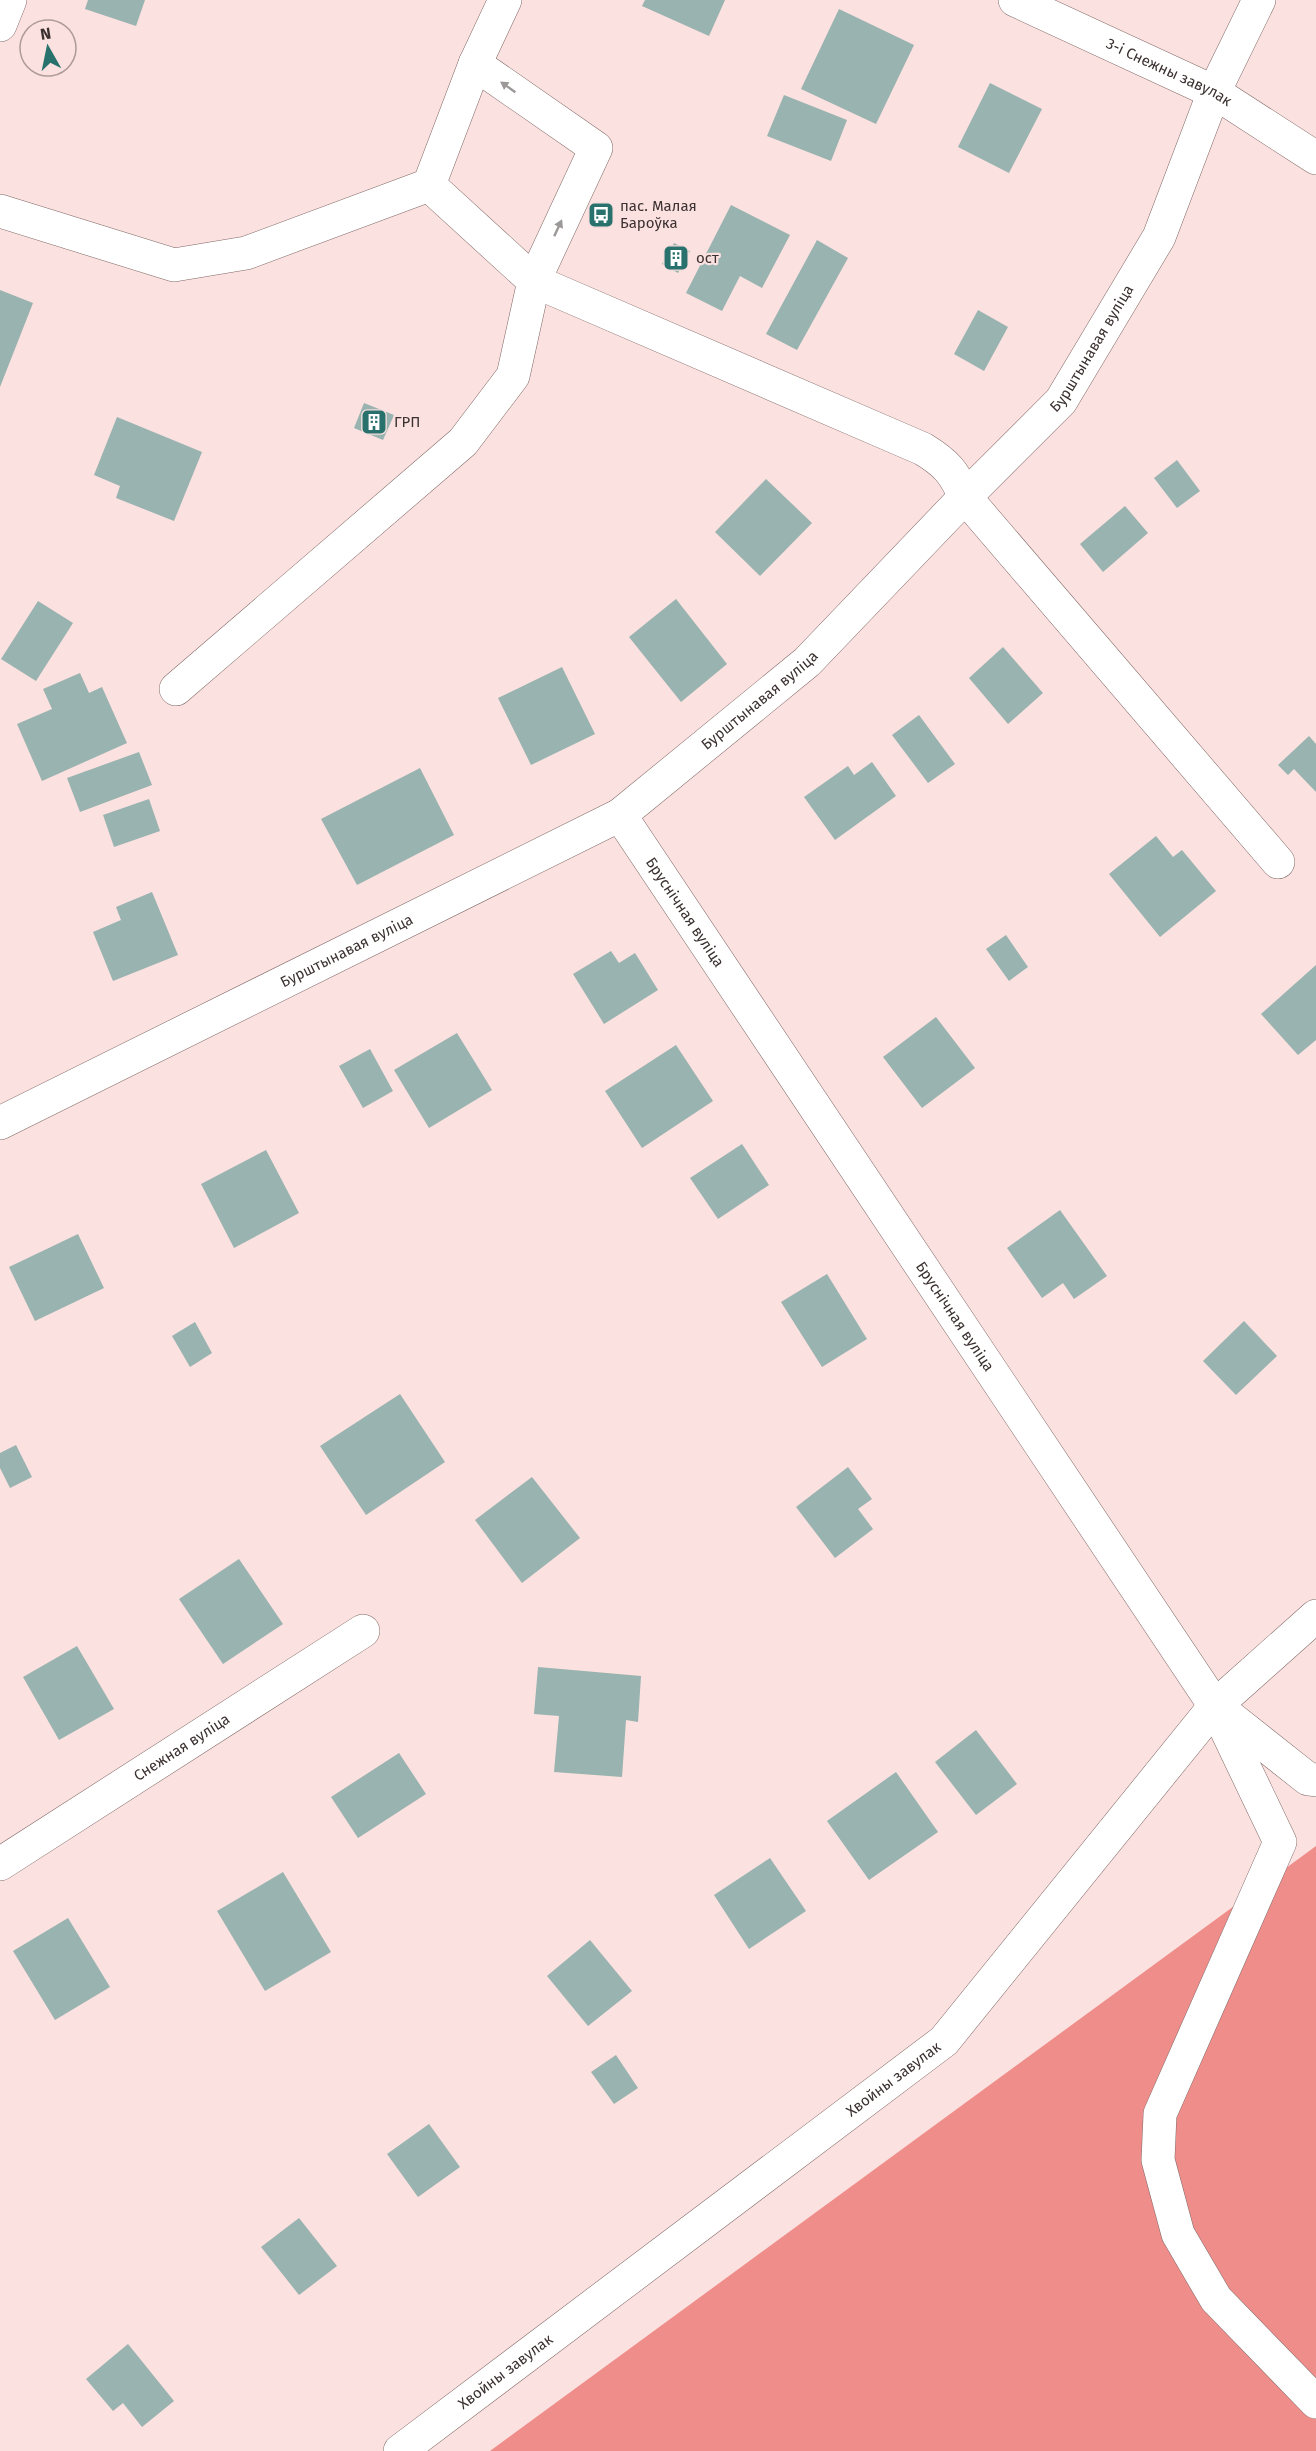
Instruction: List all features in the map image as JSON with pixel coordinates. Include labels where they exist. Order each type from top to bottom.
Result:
[{"type":"street","points":[[0,25],[10,0]]},
{"type":"street","points":[[0,211],[174,265],[246,253],[429,185],[475,64],[505,0]]},
{"type":"street","name":"3-і Снежны завулак","points":[[1015,0],[1214,92],[1316,158]]},
{"type":"street","name":"Бурштынавая вуліца","points":[[0,1123],[620,815],[807,662],[965,496],[1061,401],[1159,237],[1214,92],[1258,0]]},
{"type":"street","points":[[176,689],[463,442],[513,376],[534,281],[596,148],[475,64]]},
{"type":"street","points":[[429,185],[534,281],[922,449],[940,459],[955,474],[965,496],[1278,862]]},
{"type":"street","name":"Бруснічная вуліца","points":[[620,815],[1215,1706]]},
{"type":"street","points":[[1215,1706],[1316,1616]]},
{"type":"street","name":"Снежная вуліца","points":[[0,1864],[363,1631]]},
{"type":"street","points":[[1215,1706],[1308,1779],[1316,1780]]},
{"type":"street","points":[[1215,1706],[1280,1842],[1160,2114],[1158,2160],[1178,2234],[1216,2299],[1316,2402]]},
{"type":"street","name":"Хвойны завулак","points":[[400,2451],[944,2041],[1215,1706]]},
{"type":"shaded area","points":[[1316,1846],[1316,2451],[490,2451]]},
{"type":"building","points":[[88,0],[145,0],[136,26],[85,9]]},
{"type":"building","points":[[645,0],[725,0],[709,36],[642,6]]},
{"type":"building","points":[[839,9],[914,45],[876,124],[801,89]]},
{"type":"building","points":[[990,83],[1042,109],[1009,173],[958,147]]},
{"type":"building","points":[[784,95],[847,120],[831,161],[767,136]]},
{"type":"building","points":[[731,205],[790,235],[762,288],[740,276],[722,311],[686,293]]},
{"type":"building","points":[[817,240],[848,258],[797,350],[766,334]]},
{"type":"building","name":"ост","points":[[674,243],[690,251],[678,273],[662,264]]},
{"type":"building","points":[[0,290],[33,303],[0,387]]},
{"type":"building","points":[[978,310],[1008,327],[984,371],[954,354]]},
{"type":"building","name":"ГРП","points":[[364,403],[394,415],[383,440],[354,428]]},
{"type":"building","points":[[117,417],[202,452],[174,521],[116,498],[120,486],[94,475]]},
{"type":"building","points":[[1177,460],[1200,491],[1177,508],[1154,478]]},
{"type":"building","points":[[766,479],[812,523],[760,576],[715,532]]},
{"type":"building","points":[[1125,506],[1148,533],[1103,572],[1080,544]]},
{"type":"building","points":[[676,599],[727,664],[681,702],[629,637]]},
{"type":"building","points":[[38,601],[73,623],[36,681],[1,659]]},
{"type":"building","points":[[1003,647],[1043,693],[1008,724],[969,678]]},
{"type":"building","points":[[562,667],[595,734],[531,765],[498,698]]},
{"type":"building","points":[[80,673],[89,693],[102,687],[127,743],[42,781],[17,724],[52,709],[43,689]]},
{"type":"building","points":[[919,715],[955,764],[928,783],[892,735]]},
{"type":"building","points":[[1309,736],[1316,744],[1316,792],[1294,769],[1288,775],[1278,765]]},
{"type":"building","points":[[139,752],[152,785],[80,812],[67,778]]},
{"type":"building","points":[[872,762],[896,796],[835,840],[804,797],[848,766],[854,775]]},
{"type":"building","points":[[420,768],[454,835],[357,885],[321,819]]},
{"type":"building","points":[[149,799],[160,831],[114,847],[103,815]]},
{"type":"building","points":[[1156,836],[1173,857],[1182,850],[1216,891],[1160,937],[1109,874]]},
{"type":"building","points":[[152,892],[178,955],[113,981],[93,932],[121,920],[116,907]]},
{"type":"building","points":[[1006,935],[1028,967],[1009,981],[986,949]]},
{"type":"building","points":[[611,951],[619,963],[635,953],[658,990],[604,1024],[573,974]]},
{"type":"building","points":[[1316,965],[1316,1040],[1298,1055],[1261,1014]]},
{"type":"building","points":[[936,1017],[975,1068],[922,1108],[883,1057]]},
{"type":"building","points":[[457,1033],[492,1090],[429,1128],[394,1070]]},
{"type":"building","points":[[676,1045],[713,1101],[642,1148],[605,1091]]},
{"type":"building","points":[[370,1049],[393,1091],[363,1108],[339,1066]]},
{"type":"building","points":[[742,1144],[769,1185],[718,1219],[690,1178]]},
{"type":"building","points":[[266,1150],[299,1213],[234,1248],[201,1184]]},
{"type":"building","points":[[1060,1210],[1107,1276],[1074,1299],[1063,1283],[1042,1298],[1007,1248]]},
{"type":"building","points":[[78,1234],[104,1288],[35,1321],[9,1267]]},
{"type":"building","points":[[827,1274],[867,1339],[822,1367],[781,1302]]},
{"type":"building","points":[[1244,1321],[1277,1356],[1236,1395],[1203,1361]]},
{"type":"building","points":[[195,1322],[212,1353],[190,1367],[172,1336]]},
{"type":"building","points":[[400,1394],[445,1462],[366,1515],[320,1446]]},
{"type":"building","points":[[16,1445],[32,1477],[10,1488],[0,1468],[0,1453]]},
{"type":"building","points":[[848,1467],[872,1499],[858,1509],[873,1529],[835,1558],[796,1507]]},
{"type":"building","points":[[532,1477],[580,1538],[522,1583],[475,1520]]},
{"type":"building","points":[[239,1559],[283,1624],[223,1664],[179,1599]]},
{"type":"building","points":[[77,1646],[114,1709],[59,1740],[23,1677]]},
{"type":"building","points":[[538,1667],[641,1676],[638,1722],[626,1720],[622,1777],[554,1772],[559,1716],[534,1714]]},
{"type":"building","points":[[976,1730],[1017,1784],[976,1815],[935,1762]]},
{"type":"building","points":[[399,1753],[426,1794],[358,1838],[331,1797]]},
{"type":"building","points":[[896,1772],[938,1832],[869,1880],[827,1821]]},
{"type":"building","points":[[770,1858],[806,1911],[749,1949],[714,1895]]},
{"type":"building","points":[[283,1872],[331,1952],[265,1991],[217,1911]]},
{"type":"building","points":[[68,1918],[110,1987],[55,2020],[13,1951]]},
{"type":"building","points":[[590,1940],[632,1991],[588,2026],[547,1976]]},
{"type":"building","points":[[616,2055],[638,2088],[614,2104],[591,2072]]},
{"type":"building","points":[[429,2124],[460,2167],[418,2197],[387,2154]]},
{"type":"building","points":[[299,2218],[337,2266],[299,2295],[261,2247]]},
{"type":"building","points":[[128,2344],[174,2401],[142,2427],[123,2403],[113,2411],[86,2379]]},
{"type":"place","name":"пас. Малая Бароўка","points":[[601,215]]},
{"type":"place","name":"ост","points":[[676,258]]},
{"type":"place","name":"ГРП","points":[[374,422]]}]
